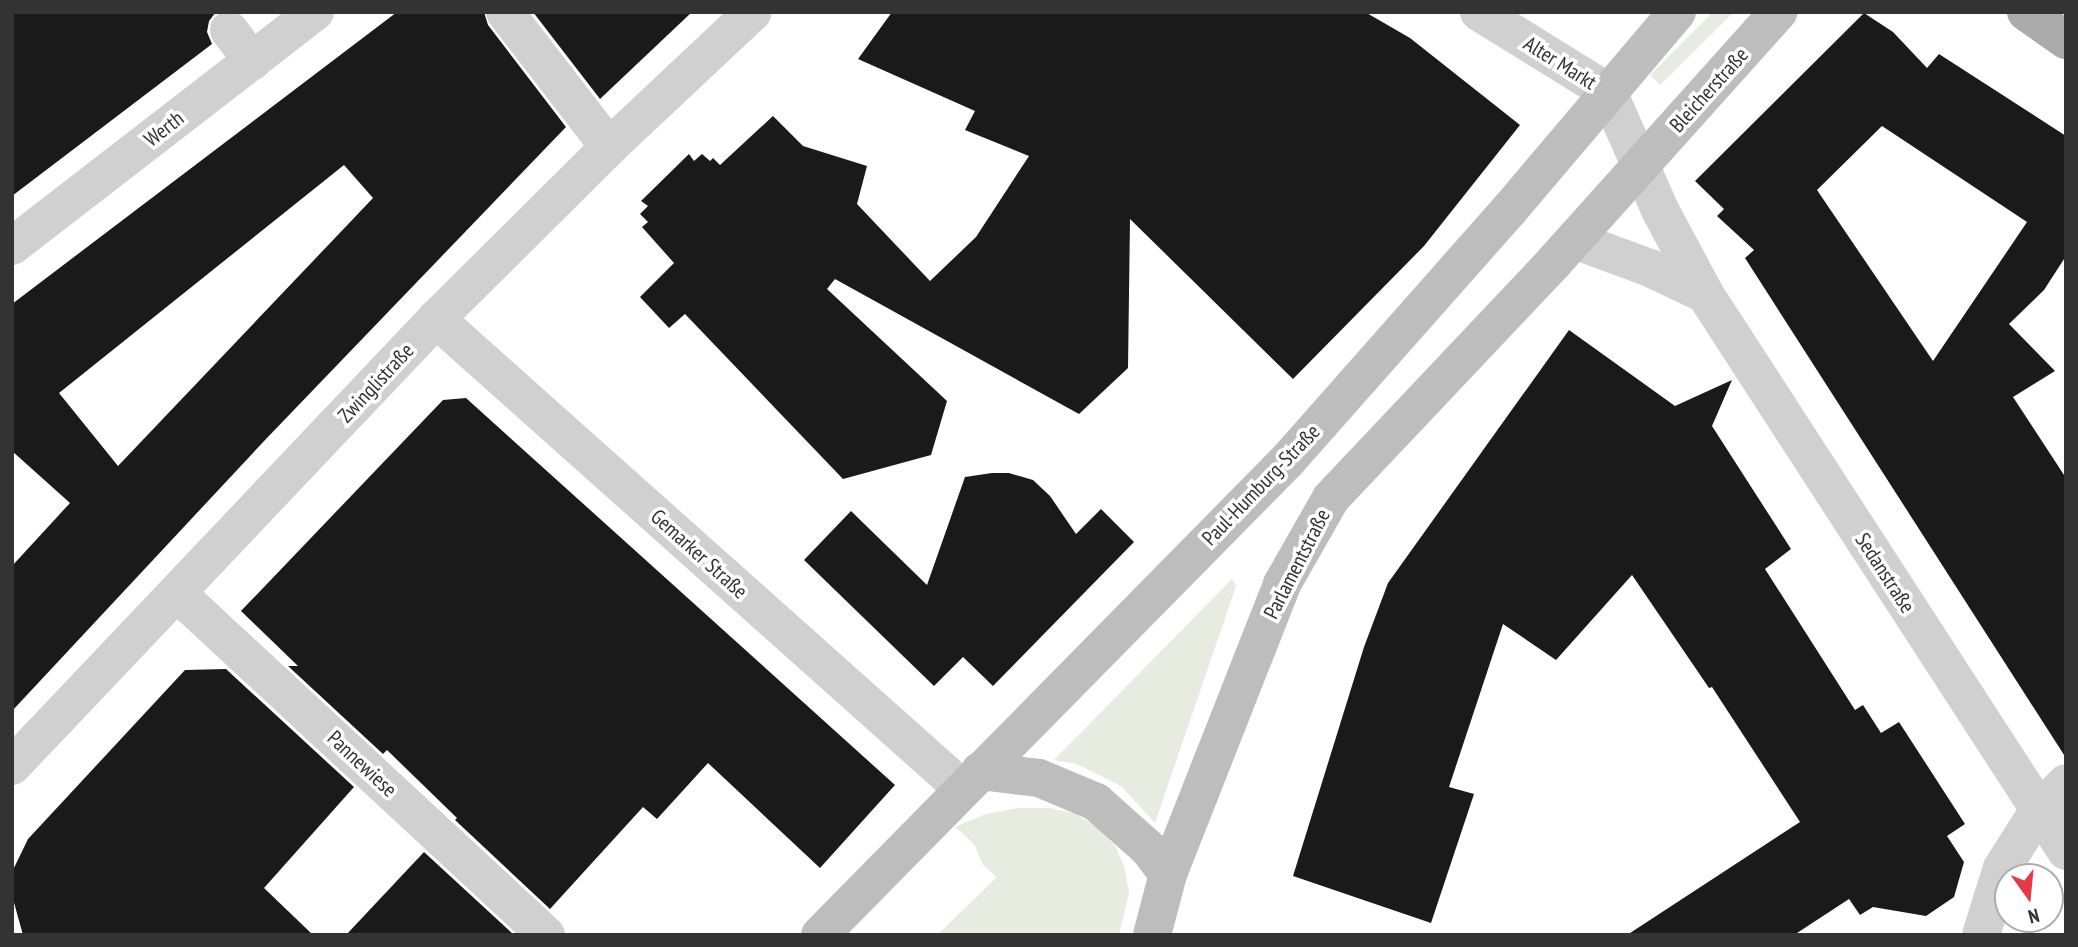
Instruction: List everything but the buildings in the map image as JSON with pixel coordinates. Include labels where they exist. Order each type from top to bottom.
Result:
[{"type":"main road","name":"Paul-Humburg-Straße","points":[[820,935],[1287,461],[1510,209],[1677,12]]},
{"type":"main road","name":"Bleicherstraße","points":[[1640,167],[1778,12]]},
{"type":"main road","points":[[2026,12],[2066,40]]},
{"type":"main road","points":[[1564,251],[1640,167]]},
{"type":"main road","name":"Parlamentstraße","points":[[1152,935],[1168,874],[1282,584],[1331,498],[1564,251]]},
{"type":"main road","points":[[972,780],[1039,778],[1096,802],[1150,849],[1168,874]]},
{"type":"street","name":"Werth","points":[[12,246],[315,12]]},
{"type":"street","points":[[505,12],[609,147]]},
{"type":"street","name":"Zwinglistraße","points":[[12,766],[436,319],[609,147],[753,12]]},
{"type":"street","name":"Alter Markt","points":[[1479,12],[1608,92],[1640,167]]},
{"type":"street","points":[[229,30],[252,61]]},
{"type":"street","name":"Sedanstraße","points":[[1640,167],[1705,295],[2066,851]]},
{"type":"street","points":[[1564,251],[1650,268],[1705,295]]},
{"type":"street","name":"Gemarker Straße","points":[[436,319],[972,780]]},
{"type":"street","name":"Pannewiese","points":[[178,594],[546,935]]},
{"type":"street","points":[[1981,935],[2002,867],[2039,810],[2066,783]]},
{"type":"shaded area","points":[[1713,12],[1734,12],[1660,85],[1650,75]]},
{"type":"shaded area","points":[[1232,579],[1236,586],[1155,823],[1121,786],[1077,764],[1054,760]]},
{"type":"shaded area","points":[[1018,808],[1050,808],[1076,814],[1100,829],[1116,847],[1125,869],[1129,893],[1119,935],[937,935],[997,877],[983,865],[974,844],[955,827],[986,814]]}]
